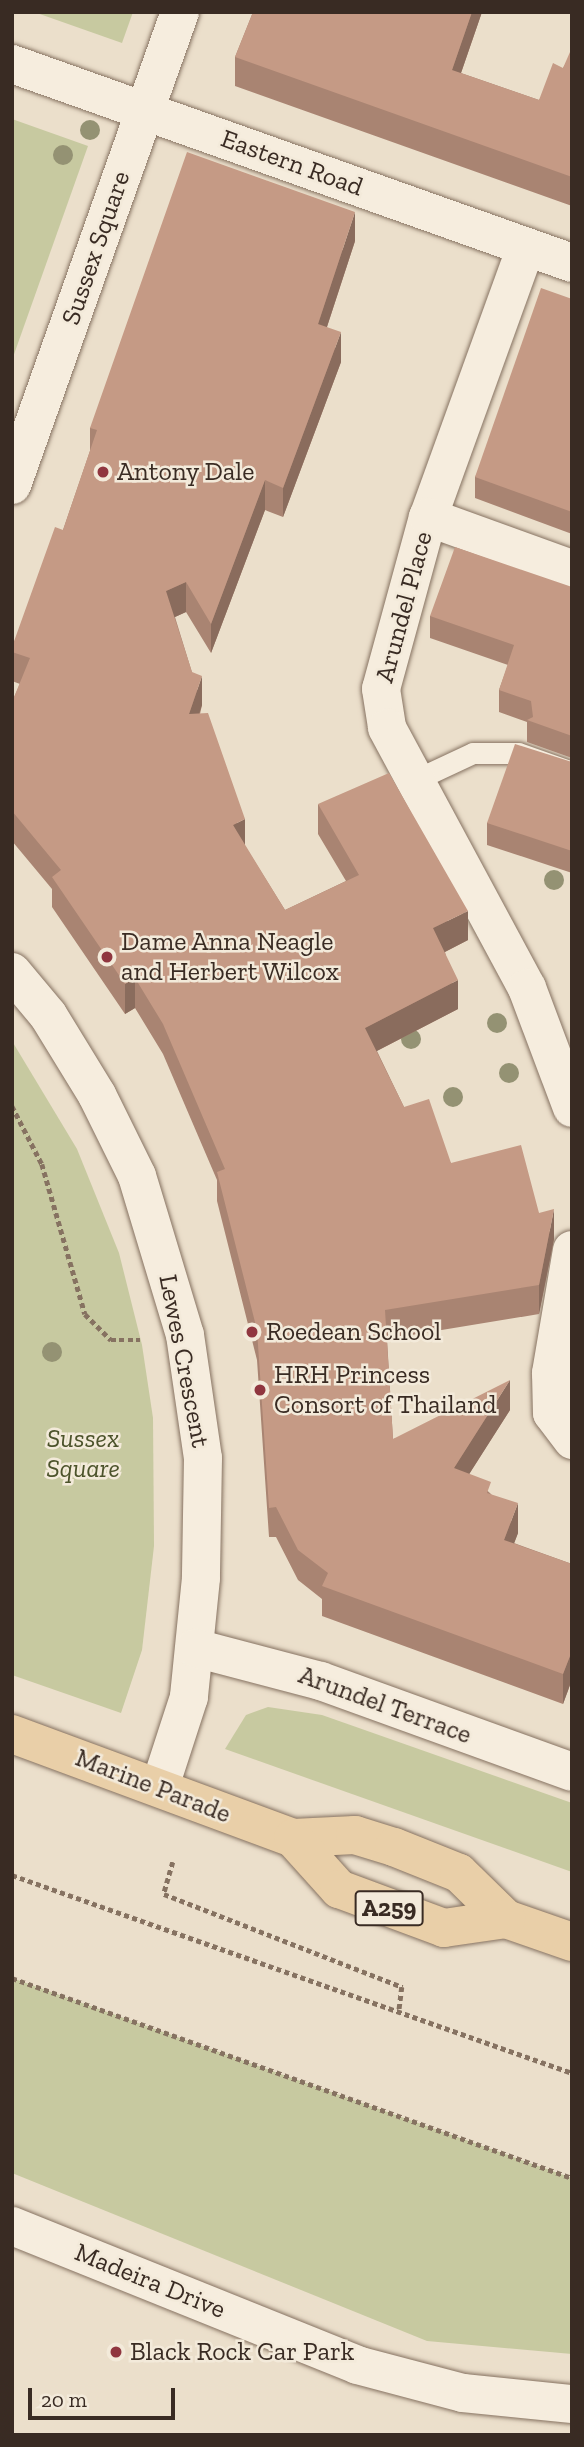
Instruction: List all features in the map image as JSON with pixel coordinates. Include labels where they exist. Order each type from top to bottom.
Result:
[{"type":"main road","name":"Marine Parade","points":[[12,1734],[160,1786],[293,1838],[355,1835],[394,1847],[459,1873],[506,1919],[572,1942]]},
{"type":"main road","name":"Marine Parade","points":[[293,1838],[339,1889],[444,1928],[506,1919]]},
{"type":"street","name":"Sussex Square","points":[[12,485],[180,12]]},
{"type":"street","name":"Eastern Road","points":[[12,64],[572,263]]},
{"type":"street","name":"Arundel Place","points":[[526,247],[428,517],[381,689],[387,728],[527,988],[572,1108]]},
{"type":"street","points":[[428,517],[572,569]]},
{"type":"street","name":"Lewes Crescent","points":[[12,972],[90,1083],[137,1176],[184,1335],[203,1458],[195,1648],[189,1697],[160,1786]]},
{"type":"street","points":[[572,1250],[551,1373],[552,1413],[572,1440]]},
{"type":"street","name":"Arundel Terrace","points":[[195,1648],[277,1667],[572,1772]]},
{"type":"street","name":"Madeira Drive","points":[[12,2226],[357,2365],[463,2393],[572,2404]]},
{"type":"lane","points":[[414,781],[473,753],[518,753],[572,772]]},
{"type":"path","points":[[12,1106],[42,1164],[88,1319],[120,1343],[184,1335]]},
{"type":"path","points":[[173,1862],[164,1894],[402,1987],[399,2011]]},
{"type":"path","points":[[12,1875],[572,2073]]},
{"type":"path","points":[[12,1978],[572,2178]]},
{"type":"green space","points":[[34,12],[133,12],[122,43]]},
{"type":"green space","points":[[12,119],[88,146],[12,360]]},
{"type":"green space","name":"Sussex Square","points":[[12,1041],[77,1149],[119,1253],[142,1345],[153,1418],[154,1546],[142,1650],[121,1713],[12,1675]]},
{"type":"green space","points":[[268,1707],[322,1715],[572,1803],[572,1872],[225,1749],[246,1715]]},
{"type":"green space","points":[[12,1978],[572,2178],[572,2354],[427,2341],[12,2173]]},
{"type":"building","points":[[253,12],[472,12],[452,70],[539,100],[553,63],[563,68],[570,52],[572,53],[572,177],[235,57]]},
{"type":"building","points":[[187,152],[355,212],[318,324],[341,332],[283,488],[265,480],[211,624],[186,582],[166,591],[192,672],[202,676],[189,714],[208,713],[245,819],[233,825],[285,910],[359,875],[318,804],[389,773],[468,911],[433,928],[458,980],[365,1028],[404,1107],[429,1099],[451,1163],[521,1145],[539,1213],[554,1209],[539,1285],[385,1310],[393,1439],[510,1380],[454,1468],[491,1482],[487,1493],[518,1503],[504,1540],[572,1564],[572,1656],[563,1674],[322,1586],[328,1573],[298,1550],[276,1507],[269,1508],[257,1330],[217,1172],[225,1169],[163,1024],[135,978],[125,984],[52,877],[61,870],[12,811],[12,702],[30,658],[12,652],[12,647],[55,527],[63,530],[97,430],[90,428]]},
{"type":"building","points":[[541,288],[572,299],[572,512],[475,477]]},
{"type":"building","points":[[455,547],[572,587],[572,736],[527,720],[533,717],[531,701],[499,690],[514,645],[430,616]]},
{"type":"building","points":[[515,744],[572,762],[572,851],[487,823]]},
{"type":"place","name":"Antony Dale","points":[[103,472]]},
{"type":"place","name":"Dame Anna Neagle and Herbert Wilcox","points":[[107,957]]},
{"type":"place","name":"Roedean School","points":[[252,1332]]},
{"type":"place","name":"HRH Princess Consort of Thailand","points":[[260,1390]]},
{"type":"place","name":"Black Rock Car Park","points":[[116,2352]]}]
